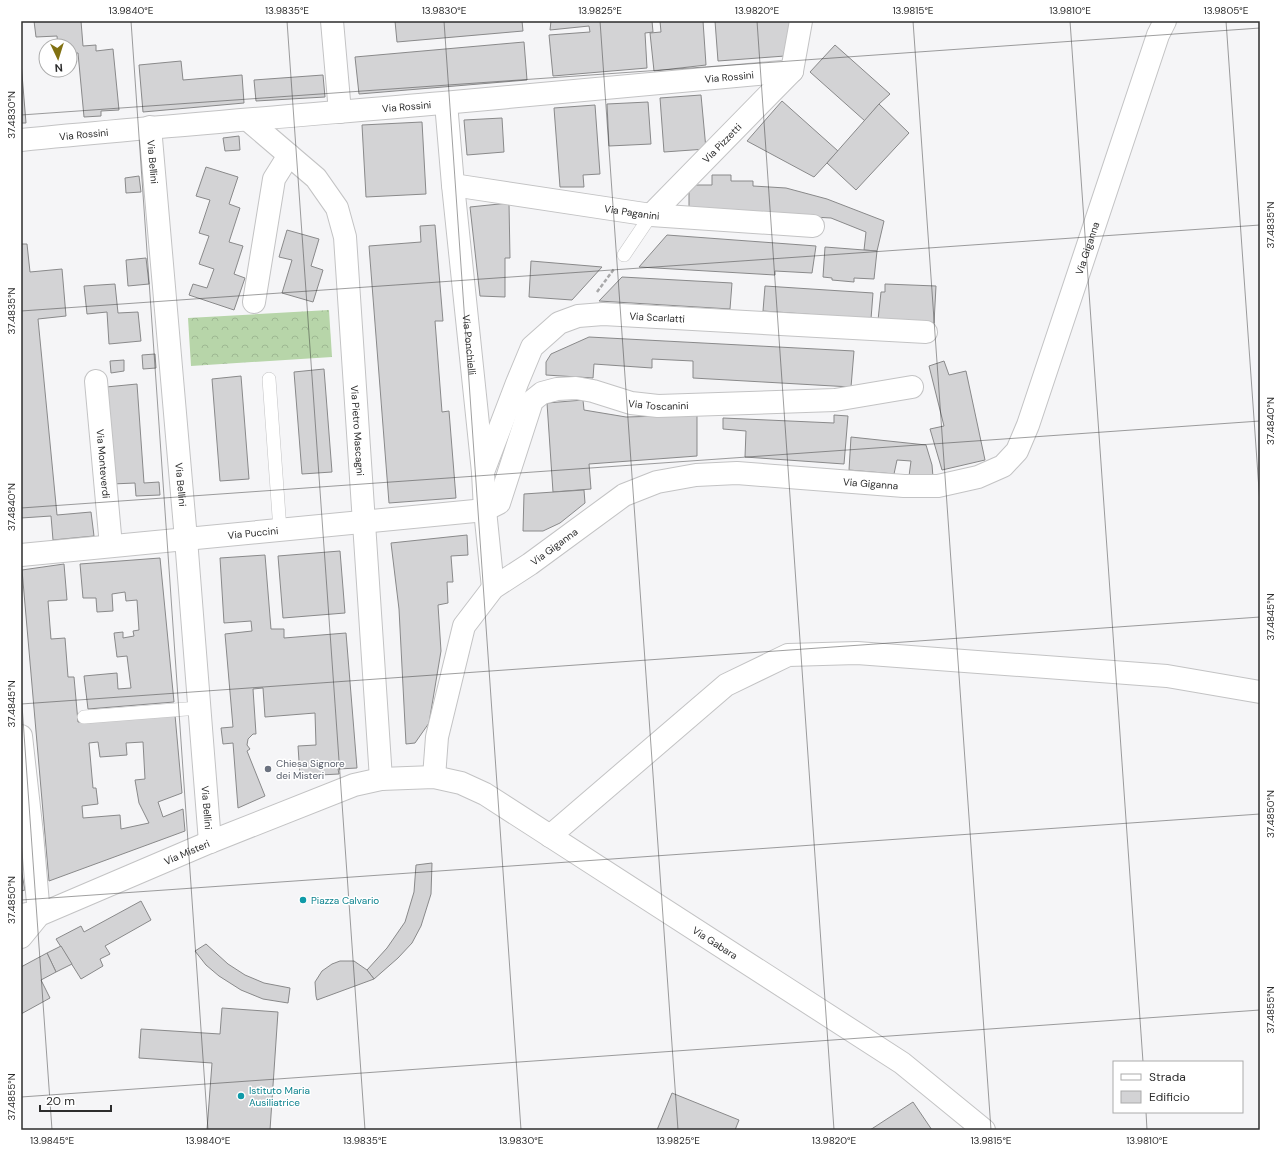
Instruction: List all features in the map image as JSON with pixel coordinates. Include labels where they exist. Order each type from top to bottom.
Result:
[{"type":"street","points":[[332,21],[340,112]]},
{"type":"street","points":[[792,71],[801,21]]},
{"type":"street","name":"Via Giganna","points":[[434,777],[437,737],[464,626],[493,588],[530,564],[624,495],[658,482],[696,475],[737,473],[904,486],[938,486],[978,477],[1003,466],[1017,451],[1028,425],[1158,35],[1165,21]]},
{"type":"street","name":"Via Rossini","points":[[21,140],[150,127],[446,103],[792,71]]},
{"type":"street","name":"Via Pizzetti","points":[[651,215],[792,71]]},
{"type":"street","name":"Via Ponchielli","points":[[446,103],[453,185],[483,472],[485,510],[493,588]]},
{"type":"street","name":"Via Pietro Mascagni","points":[[248,120],[316,178],[337,208],[345,237],[381,779]]},
{"type":"street","name":"Via Bellini","points":[[150,127],[186,539],[210,842]]},
{"type":"street","points":[[254,302],[274,179],[289,155]]},
{"type":"street","name":"Via Paganini","points":[[453,185],[651,215],[813,226]]},
{"type":"street","name":"Via Scarlatti","points":[[483,472],[532,347],[559,323],[578,316],[603,314],[926,332]]},
{"type":"street","name":"Via Monteverdi","points":[[96,380],[111,546]]},
{"type":"street","name":"Via Toscanini","points":[[485,510],[499,503],[532,401],[542,393],[557,389],[576,388],[594,390],[631,403],[658,406],[834,400],[912,387]]},
{"type":"street","name":"Via Puccini","points":[[21,555],[485,510]]},
{"type":"street","points":[[550,836],[726,685],[788,655],[857,653],[1167,676],[1260,692]]},
{"type":"street","points":[[21,736],[30,914]]},
{"type":"street","name":"Via Misteri","points":[[21,937],[30,914],[354,785],[381,779],[434,777]]},
{"type":"street","name":"Via Gabara","points":[[434,777],[461,783],[485,794],[902,1063],[984,1130]]},
{"type":"lane","points":[[624,255],[651,215]]},
{"type":"lane","points":[[269,380],[280,530]]},
{"type":"lane","points":[[84,717],[199,708]]},
{"type":"path","points":[[578,316],[624,255]]},
{"type":"green space","points":[[329,310],[332,357],[191,366],[188,318]]},
{"type":"building","points":[[34,21],[81,21],[83,46],[96,45],[96,51],[113,49],[119,110],[101,111],[101,116],[84,117],[78,38],[57,38],[57,36],[36,37]]},
{"type":"building","points":[[395,21],[522,21],[523,31],[397,42]]},
{"type":"building","points":[[551,21],[652,21],[653,32],[645,33],[647,68],[553,76],[549,35],[590,32],[589,26],[550,30]]},
{"type":"building","points":[[660,21],[703,21],[706,65],[654,71],[650,33],[661,32]]},
{"type":"building","points":[[715,21],[793,21],[785,56],[718,61]]},
{"type":"building","points":[[524,42],[527,80],[359,94],[355,57]]},
{"type":"building","points":[[835,45],[890,94],[879,104],[865,121],[810,72]]},
{"type":"building","points":[[181,61],[183,80],[242,75],[244,103],[143,112],[139,65]]},
{"type":"building","points":[[21,62],[26,123],[21,123]]},
{"type":"building","points":[[323,75],[325,97],[256,101],[254,80]]},
{"type":"building","points":[[701,95],[706,149],[664,152],[660,98]]},
{"type":"building","points":[[782,101],[838,151],[814,177],[747,141]]},
{"type":"building","points":[[648,102],[651,144],[609,146],[607,104]]},
{"type":"building","points":[[879,104],[909,133],[856,190],[827,163]]},
{"type":"building","points":[[595,105],[600,174],[583,175],[584,187],[560,187],[554,108]]},
{"type":"building","points":[[502,118],[504,152],[467,155],[464,120]]},
{"type":"building","points":[[422,122],[426,194],[366,197],[362,125]]},
{"type":"building","points":[[239,136],[240,150],[225,151],[223,138]]},
{"type":"building","points":[[206,167],[238,177],[229,204],[240,208],[229,242],[243,246],[234,274],[245,278],[234,310],[189,295],[193,284],[207,288],[214,269],[199,264],[209,236],[199,233],[210,200],[196,196]]},
{"type":"building","points":[[712,175],[731,175],[731,181],[753,181],[753,186],[786,188],[827,199],[884,221],[877,251],[864,250],[866,232],[831,218],[689,210],[689,189],[694,185],[712,185]]},
{"type":"building","points":[[139,176],[141,192],[126,193],[125,178]]},
{"type":"building","points":[[509,203],[510,258],[505,258],[505,297],[480,296],[470,207]]},
{"type":"building","points":[[435,225],[443,321],[435,321],[442,412],[449,411],[456,498],[389,503],[369,246],[421,242],[420,226]]},
{"type":"building","points":[[287,230],[319,239],[311,266],[323,270],[313,302],[282,293],[292,260],[279,257]]},
{"type":"building","points":[[667,235],[816,246],[812,273],[775,271],[775,275],[639,267]]},
{"type":"building","points":[[21,244],[27,244],[30,272],[62,269],[66,316],[38,319],[57,515],[91,512],[94,536],[53,540],[51,516],[21,518]]},
{"type":"building","points":[[825,247],[877,251],[874,279],[854,278],[854,282],[832,280],[832,278],[823,277]]},
{"type":"building","points":[[146,258],[149,284],[128,286],[126,260]]},
{"type":"building","points":[[531,261],[602,267],[572,300],[529,297]]},
{"type":"building","points":[[622,277],[732,283],[730,309],[599,301]]},
{"type":"building","points":[[115,284],[118,313],[138,312],[141,341],[109,344],[107,312],[87,314],[84,286]]},
{"type":"building","points":[[885,284],[936,286],[934,323],[878,320],[881,292],[885,292]]},
{"type":"building","points":[[765,286],[873,293],[871,319],[763,311]]},
{"type":"building","points":[[589,337],[854,351],[851,387],[693,378],[693,361],[652,359],[652,368],[594,364],[593,378],[546,375],[546,362],[551,354]]},
{"type":"building","points":[[155,354],[156,368],[143,369],[142,355]]},
{"type":"building","points":[[124,360],[124,371],[111,373],[110,361]]},
{"type":"building","points":[[944,361],[949,375],[966,371],[985,460],[942,470],[930,429],[944,426],[929,366]]},
{"type":"building","points":[[324,369],[332,472],[302,474],[294,372]]},
{"type":"building","points":[[241,376],[249,479],[220,481],[212,379]]},
{"type":"building","points":[[137,384],[144,483],[159,482],[160,495],[136,496],[135,483],[112,484],[106,387]]},
{"type":"building","points":[[583,400],[584,410],[626,417],[697,415],[697,456],[589,464],[591,489],[553,492],[547,403]]},
{"type":"building","points":[[834,415],[848,416],[844,464],[745,457],[746,431],[723,429],[723,418],[834,423]]},
{"type":"building","points":[[851,437],[926,445],[932,465],[933,477],[909,476],[911,461],[897,460],[894,474],[849,470]]},
{"type":"building","points":[[584,490],[585,503],[560,523],[543,531],[523,531],[524,494]]},
{"type":"building","points":[[467,535],[468,555],[451,556],[453,582],[447,582],[448,603],[438,605],[441,651],[429,723],[415,743],[406,744],[399,609],[391,543]]},
{"type":"building","points":[[340,551],[345,613],[283,618],[278,556]]},
{"type":"building","points":[[265,555],[271,629],[284,629],[284,638],[346,633],[357,768],[338,769],[339,774],[300,776],[298,746],[316,745],[315,713],[265,717],[263,688],[253,689],[256,734],[253,734],[248,739],[247,745],[250,749],[247,751],[265,796],[238,808],[233,743],[223,744],[221,728],[233,727],[225,634],[252,631],[251,621],[224,623],[220,558]]},
{"type":"building","points":[[160,558],[174,702],[88,709],[84,676],[117,673],[118,689],[131,688],[127,656],[117,657],[114,633],[123,632],[123,638],[134,636],[133,631],[139,630],[137,600],[126,601],[125,592],[112,594],[113,611],[97,612],[96,598],[83,598],[80,564]]},
{"type":"building","points":[[64,564],[67,600],[48,601],[51,639],[65,638],[68,677],[74,677],[78,722],[175,715],[182,793],[158,802],[163,817],[183,809],[185,831],[49,881],[22,570]],"holes":[[[98,742],[100,757],[127,755],[126,743],[143,742],[145,779],[135,780],[139,803],[149,823],[121,829],[120,815],[83,818],[82,806],[98,804],[96,788],[93,788],[89,743]]]},
{"type":"building","points":[[432,863],[431,894],[421,926],[412,943],[398,958],[374,979],[367,970],[387,948],[405,922],[414,892],[416,865]]},
{"type":"building","points":[[21,869],[25,890],[21,891]]},
{"type":"building","points":[[141,901],[151,920],[105,946],[110,954],[100,959],[103,966],[81,979],[56,939],[81,926],[84,932]]},
{"type":"building","points":[[206,944],[228,964],[245,975],[264,983],[290,988],[288,1003],[263,999],[241,990],[219,976],[206,965],[195,951]]},
{"type":"building","points":[[61,946],[72,964],[56,972],[47,953]]},
{"type":"building","points":[[47,953],[56,972],[41,980],[50,998],[21,1014],[21,967]]},
{"type":"building","points":[[340,961],[354,961],[367,970],[374,979],[317,1000],[315,982],[322,971],[332,964]]},
{"type":"building","name":"Istituto Maria Ausiliatrice","points":[[222,1008],[278,1012],[270,1130],[207,1130],[212,1063],[139,1058],[141,1029],[220,1034]]},
{"type":"building","points":[[672,1093],[739,1120],[735,1130],[657,1130]]},
{"type":"building","points":[[913,1102],[932,1130],[870,1130]]},
{"type":"place","name":"Chiesa Signore dei Misteri","points":[[268,769]]},
{"type":"place","name":"Piazza Calvario","points":[[303,900]]},
{"type":"place","name":"Istituto Maria Ausiliatrice","points":[[241,1096]]}]
